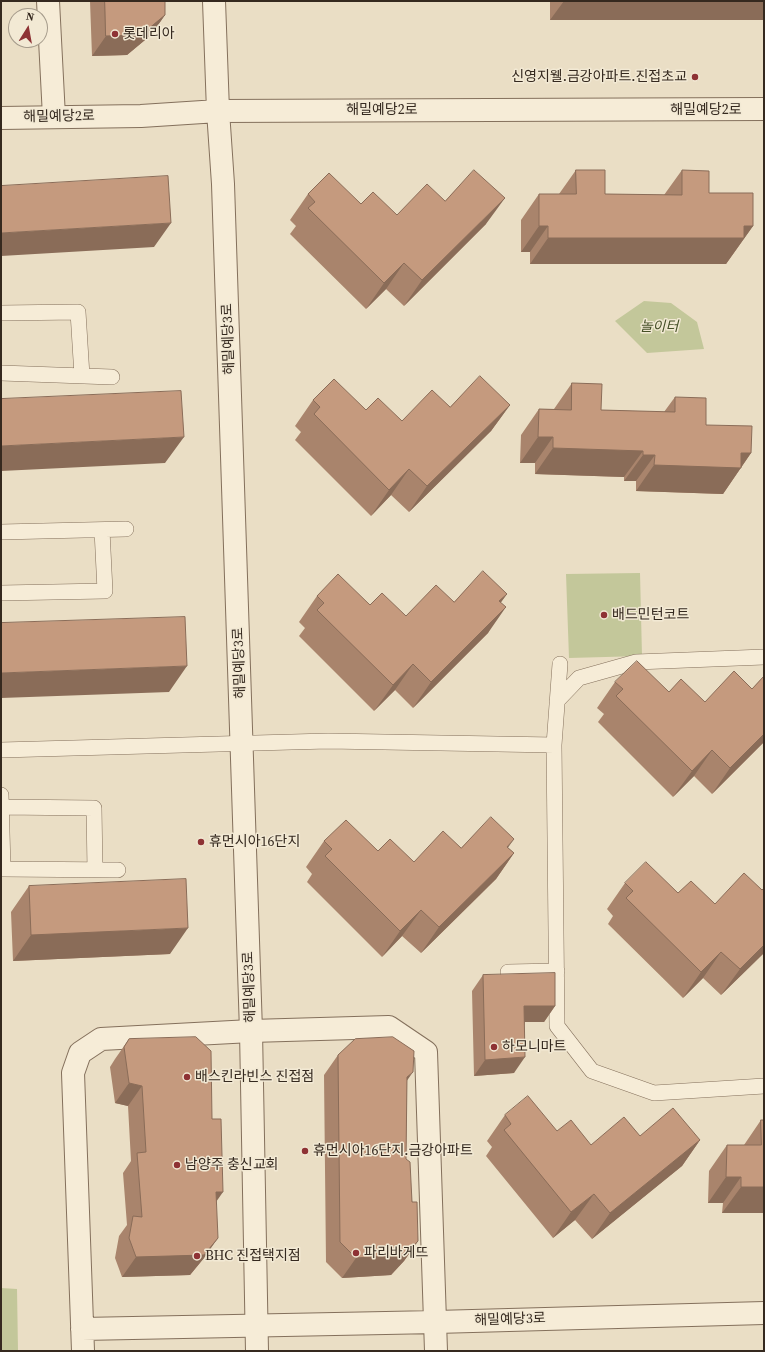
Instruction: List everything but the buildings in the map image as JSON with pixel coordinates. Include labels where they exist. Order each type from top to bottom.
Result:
[{"type":"street","points":[[48,1],[54,117]]},
{"type":"street","name":"해밀예당3로","points":[[214,1],[218,111],[223,184],[252,1030],[257,1351]]},
{"type":"street","name":"해밀예당2로","points":[[1,118],[140,116],[218,111],[764,109]]},
{"type":"street","points":[[83,1351],[73,1073],[80,1053],[101,1039],[252,1030],[389,1027],[426,1052],[436,1351]]},
{"type":"street","name":"해밀예당3로","points":[[257,1326],[764,1313]]},
{"type":"street","points":[[82,1329],[257,1326]]},
{"type":"lane","points":[[1,312],[78,312],[82,376]]},
{"type":"lane","points":[[1,373],[112,377]]},
{"type":"lane","points":[[1,532],[126,529]]},
{"type":"lane","points":[[1,593],[105,591],[102,530]]},
{"type":"lane","points":[[557,701],[579,678],[636,662],[764,657]]},
{"type":"lane","points":[[560,664],[554,745],[557,1026],[592,1071],[654,1092],[764,1086]]},
{"type":"lane","points":[[1,750],[328,741],[554,745]]},
{"type":"lane","points":[[1,795],[3,869],[118,870]]},
{"type":"lane","points":[[1,807],[94,808],[95,870]]},
{"type":"lane","points":[[508,972],[557,971]]},
{"type":"green space","name":"놀이터","points":[[644,301],[671,303],[697,322],[704,349],[647,353],[615,321]]},
{"type":"green space","name":"배드민턴코트","points":[[640,573],[642,656],[569,658],[566,574]]},
{"type":"green space","points":[[1,1288],[17,1289],[18,1351],[1,1351]]},
{"type":"place","name":"롯데리아","points":[[115,34]]},
{"type":"place","name":"신영지웰.금강아파트.진접초교","points":[[695,77]]},
{"type":"place","name":"배드민턴코트","points":[[604,615]]},
{"type":"place","name":"휴먼시아16단지","points":[[201,842]]},
{"type":"place","name":"하모니마트","points":[[494,1047]]},
{"type":"place","name":"배스킨라빈스 진접점","points":[[187,1077]]},
{"type":"place","name":"휴먼시아16단지.금강아파트","points":[[305,1151]]},
{"type":"place","name":"남양주 충신교회","points":[[177,1165]]},
{"type":"place","name":"파리바게뜨","points":[[356,1253]]},
{"type":"place","name":"BHC 진접택지점","points":[[197,1256]]}]
